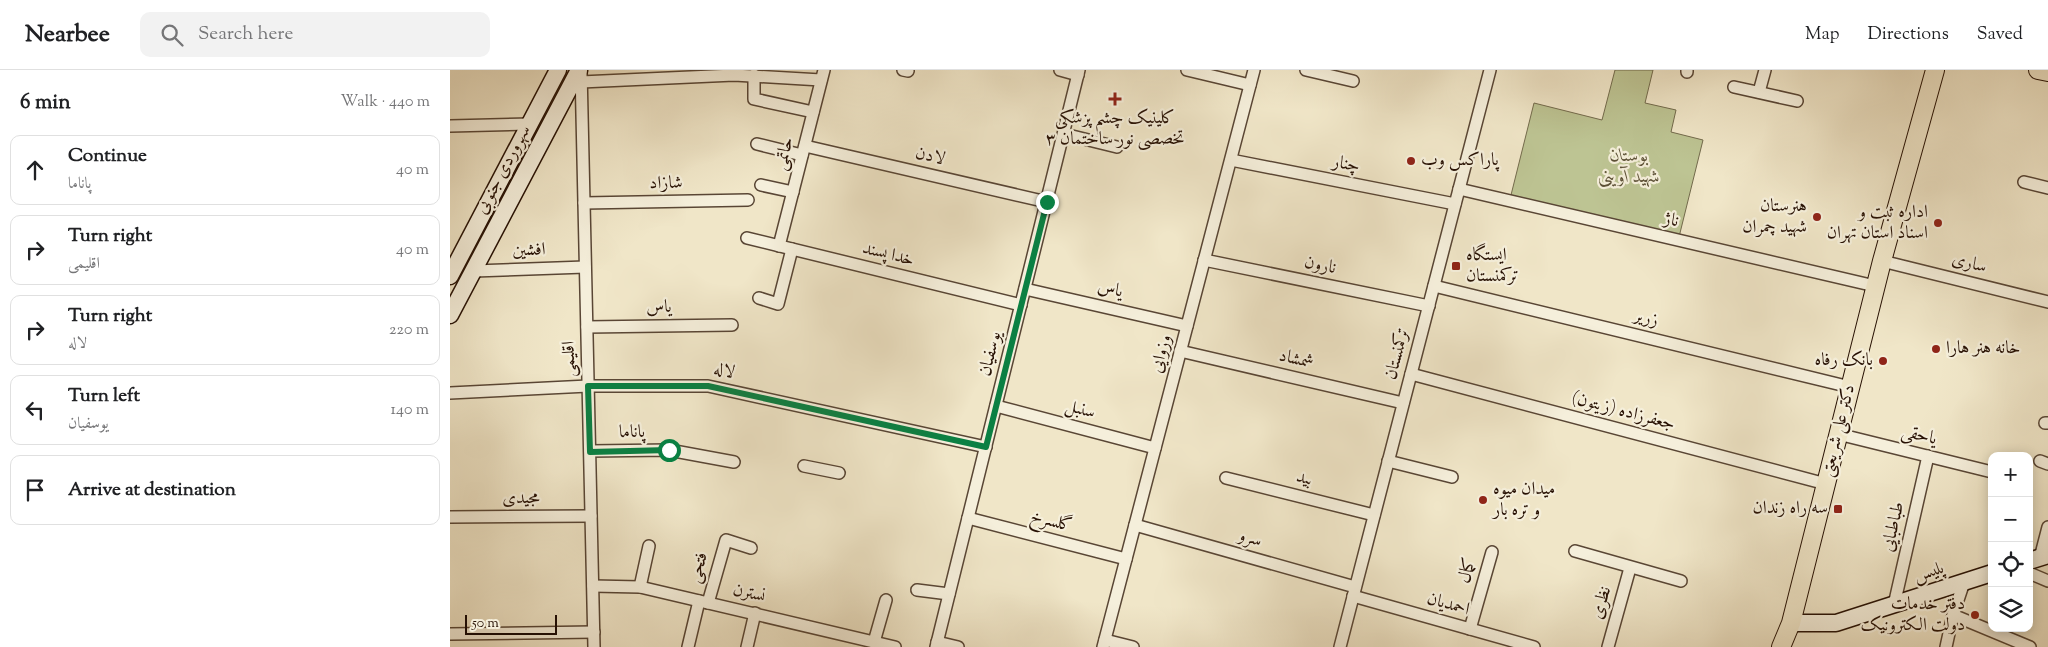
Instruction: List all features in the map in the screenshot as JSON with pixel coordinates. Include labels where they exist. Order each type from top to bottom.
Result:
[{"type":"main road","name":"سهروردی جنوبی","points":[[450,276],[456,254],[530,124],[558,70]]},
{"type":"main road","name":"دکتر علی شریعتی","points":[[1780,647],[1791,622],[1875,286],[1935,70]]},
{"type":"main road","points":[[2038,70],[2048,72]]},
{"type":"main road","name":"سهروردی جنوبی","points":[[450,316],[546,132],[580,74]]},
{"type":"main road","points":[[530,124],[546,132]]},
{"type":"main road","name":"پلیس","points":[[1791,622],[1836,623],[1988,574]]},
{"type":"street","points":[[1060,70],[1079,72]]},
{"type":"street","points":[[1187,70],[1250,85]]},
{"type":"street","name":"وزوایی","points":[[1104,643],[1254,70]]},
{"type":"street","points":[[1306,70],[1353,81]]},
{"type":"street","points":[[1759,92],[1765,70]]},
{"type":"street","name":"ترکمنستان","points":[[1340,647],[1459,190],[1487,71]]},
{"type":"street","name":"یوسفیان","points":[[936,644],[1079,72]]},
{"type":"street","points":[[580,74],[823,75]]},
{"type":"street","name":"اقلیمی","points":[[580,74],[594,647]]},
{"type":"street","points":[[754,75],[754,99],[813,112]]},
{"type":"street","name":"حاتمی","points":[[779,246],[823,75]]},
{"type":"street","points":[[1734,87],[1797,101]]},
{"type":"street","points":[[450,126],[530,124]]},
{"type":"street","points":[[1064,134],[1117,147]]},
{"type":"street","name":"لادن","points":[[757,144],[803,151],[1047,202]]},
{"type":"street","name":"چنار","points":[[1231,160],[1455,204]]},
{"type":"street","points":[[2024,182],[2048,188]]},
{"type":"street","points":[[761,184],[793,192]]},
{"type":"street","name":"ناژ","points":[[1459,190],[1875,286]]},
{"type":"street","name":"شازاد","points":[[584,203],[748,200]]},
{"type":"street","name":"خدا پسند","points":[[747,238],[1021,305]]},
{"type":"street","points":[[759,298],[778,304],[792,249]]},
{"type":"street","name":"نارون","points":[[1204,260],[1429,306]]},
{"type":"street","name":"ساری","points":[[1882,261],[2048,302]]},
{"type":"street","name":"افشین","points":[[474,271],[585,267]]},
{"type":"street","name":"زریر","points":[[1434,286],[1850,387]]},
{"type":"street","name":"یاس","points":[[1025,289],[1187,326]]},
{"type":"street","name":"یاس","points":[[587,327],[732,325]]},
{"type":"street","name":"شمشاد","points":[[1180,352],[1404,403]]},
{"type":"street","name":"جعفرزاده (زیتون)","points":[[1411,374],[1826,484]]},
{"type":"street","name":"لاله","points":[[450,393],[588,386],[708,386],[986,447]]},
{"type":"street","name":"سنبل","points":[[996,406],[1155,448]]},
{"type":"street","name":"یاحقی","points":[[1838,434],[1988,471]]},
{"type":"street","name":"پاناما","points":[[590,452],[669,450],[734,462]]},
{"type":"street","name":"طباطبایی","points":[[1894,605],[1928,456]]},
{"type":"street","points":[[1388,461],[1452,477]]},
{"type":"street","points":[[804,466],[839,473]]},
{"type":"street","name":"بید","points":[[1226,478],[1374,515]]},
{"type":"street","name":"مجیدی","points":[[450,517],[591,516]]},
{"type":"street","name":"گلسرخ","points":[[968,518],[1126,559]]},
{"type":"street","name":"سرو","points":[[1135,525],[1354,592]]},
{"type":"street","points":[[2039,558],[2048,527]]},
{"type":"street","name":"فتحی","points":[[703,602],[726,540],[751,548]]},
{"type":"street","points":[[640,587],[649,546]]},
{"type":"street","points":[[1575,551],[1681,581]]},
{"type":"street","name":"کمال","points":[[1470,629],[1492,552]]},
{"type":"street","name":"نظری","points":[[1608,647],[1630,568]]},
{"type":"street","points":[[2033,574],[2048,580]]},
{"type":"street","points":[[1946,647],[1953,615],[1964,582]]},
{"type":"street","name":"نسترن","points":[[593,586],[640,587],[895,647]]},
{"type":"street","points":[[917,590],[949,594]]},
{"type":"street","name":"احمدیان","points":[[1354,592],[1534,647]]},
{"type":"street","points":[[874,642],[886,600]]},
{"type":"street","points":[[688,647],[703,602]]},
{"type":"street","points":[[747,647],[756,614]]},
{"type":"street","points":[[1953,615],[2030,647]]},
{"type":"street","points":[[450,634],[594,632]]},
{"type":"street","points":[[1104,643],[1133,647]]},
{"type":"street","points":[[936,644],[958,647]]},
{"type":"green space","name":"بوستان شهید آوینی","points":[[1615,70],[1653,70],[1645,103],[1676,110],[1671,132],[1703,140],[1679,237],[1511,195],[1534,103],[1602,120]]},
{"type":"place","name":"کلینیک چشم پزشکی تخصصی نور ساختمان ۳","points":[[1115,99]]},
{"type":"place","name":"پاراکس وب","points":[[1411,161]]},
{"type":"place","name":"هنرستان شهید چمران","points":[[1817,217]]},
{"type":"place","name":"اداره ثبت و اسناد استان تهران","points":[[1938,223]]},
{"type":"place","name":"ایستگاه ترکمنستان","points":[[1456,266]]},
{"type":"place","name":"خانه هنر هارا","points":[[1936,349]]},
{"type":"place","name":"بانک رفاه","points":[[1883,361]]},
{"type":"place","name":"میدان میوه و تره بار","points":[[1483,500]]},
{"type":"place","name":"سه راه زندان","points":[[1838,509]]},
{"type":"place","name":"دفتر خدمات دولت الکترونیک","points":[[1975,615]]},
{"type":"route","points":[[669,450],[590,452],[588,386],[708,386],[986,447],[1047,202]]}]
